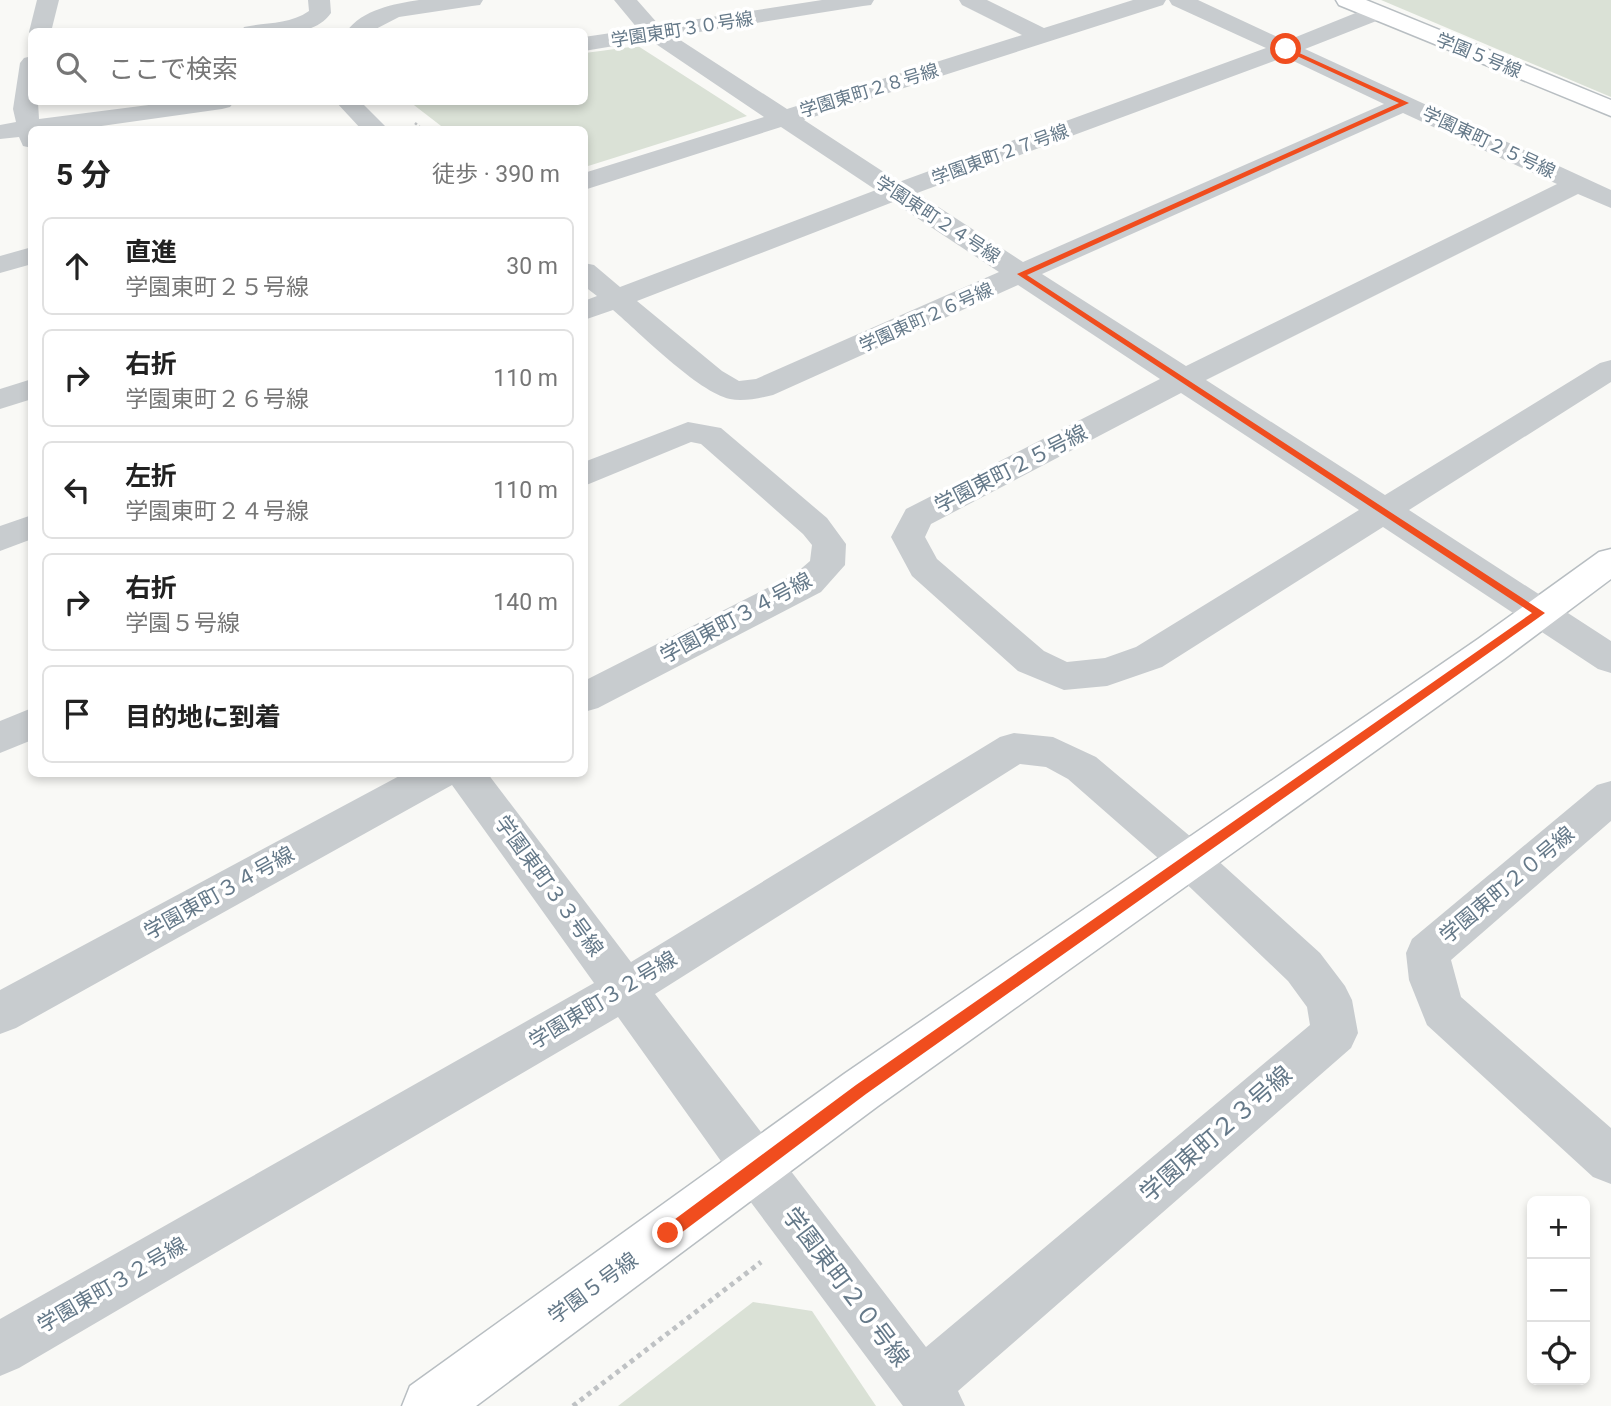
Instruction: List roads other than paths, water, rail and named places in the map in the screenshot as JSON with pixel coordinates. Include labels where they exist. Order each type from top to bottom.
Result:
[{"type":"street","points":[[41,28],[48,0]]},
{"type":"street","points":[[286,28],[312,20],[320,13],[319,0]]},
{"type":"street","points":[[360,28],[362,24],[396,11],[472,0]]},
{"type":"street","name":"学園東町２４号線","points":[[625,0],[654,34],[1611,659]]},
{"type":"street","name":"学園東町３０号線","points":[[588,43],[863,0]]},
{"type":"street","points":[[970,0],[1042,36]]},
{"type":"street","name":"学園東町２８号線","points":[[588,181],[1155,0]]},
{"type":"street","name":"学園東町２５号線","points":[[1180,0],[1611,200]]},
{"type":"street","name":"学園５号線","points":[[1347,0],[1611,109]]},
{"type":"street","name":"学園東町２７号線","points":[[588,310],[1376,13]]},
{"type":"street","points":[[24,59],[25,108],[28,126]]},
{"type":"street","name":"学園東町２６号線","points":[[616,299],[711,378],[734,391],[762,388],[788,379],[1405,103]]},
{"type":"street","points":[[82,126],[205,105]]},
{"type":"street","points":[[351,105],[373,126]]},
{"type":"street","points":[[0,132],[28,135]]},
{"type":"street","name":"学園東町２５号線","points":[[1578,184],[1182,380],[918,517],[908,537],[924,567],[1031,661],[1064,676],[1107,672],[1149,656],[1611,369]]},
{"type":"street","points":[[0,265],[28,255]]},
{"type":"street","points":[[588,274],[616,299]]},
{"type":"street","points":[[0,399],[28,389]]},
{"type":"street","name":"学園東町３４号線","points":[[588,473],[688,432],[710,435],[815,526],[829,544],[827,565],[808,583],[588,696]]},
{"type":"street","points":[[0,539],[28,528]]},
{"type":"street","name":"学園５号線","points":[[430,1406],[861,1090],[1611,561]]},
{"type":"street","points":[[0,738],[28,725]]},
{"type":"street","name":"学園東町３２号線","points":[[0,1349],[625,989],[1014,748],[1054,752],[1082,768],[1189,860]]},
{"type":"street","name":"学園東町３４号線","points":[[0,1013],[432,777]]},
{"type":"street","name":"学園東町３３号線","points":[[468,777],[756,1168]]},
{"type":"street","name":"学園東町２０号線","points":[[1611,797],[1428,953],[1432,980],[1443,1010],[1611,1160]]},
{"type":"street","name":"学園東町２３号線","points":[[929,1396],[1335,1033],[1329,1000],[1304,967],[1189,860]]},
{"type":"street","name":"学園東町２０号線","points":[[756,1168],[929,1396]]}]
